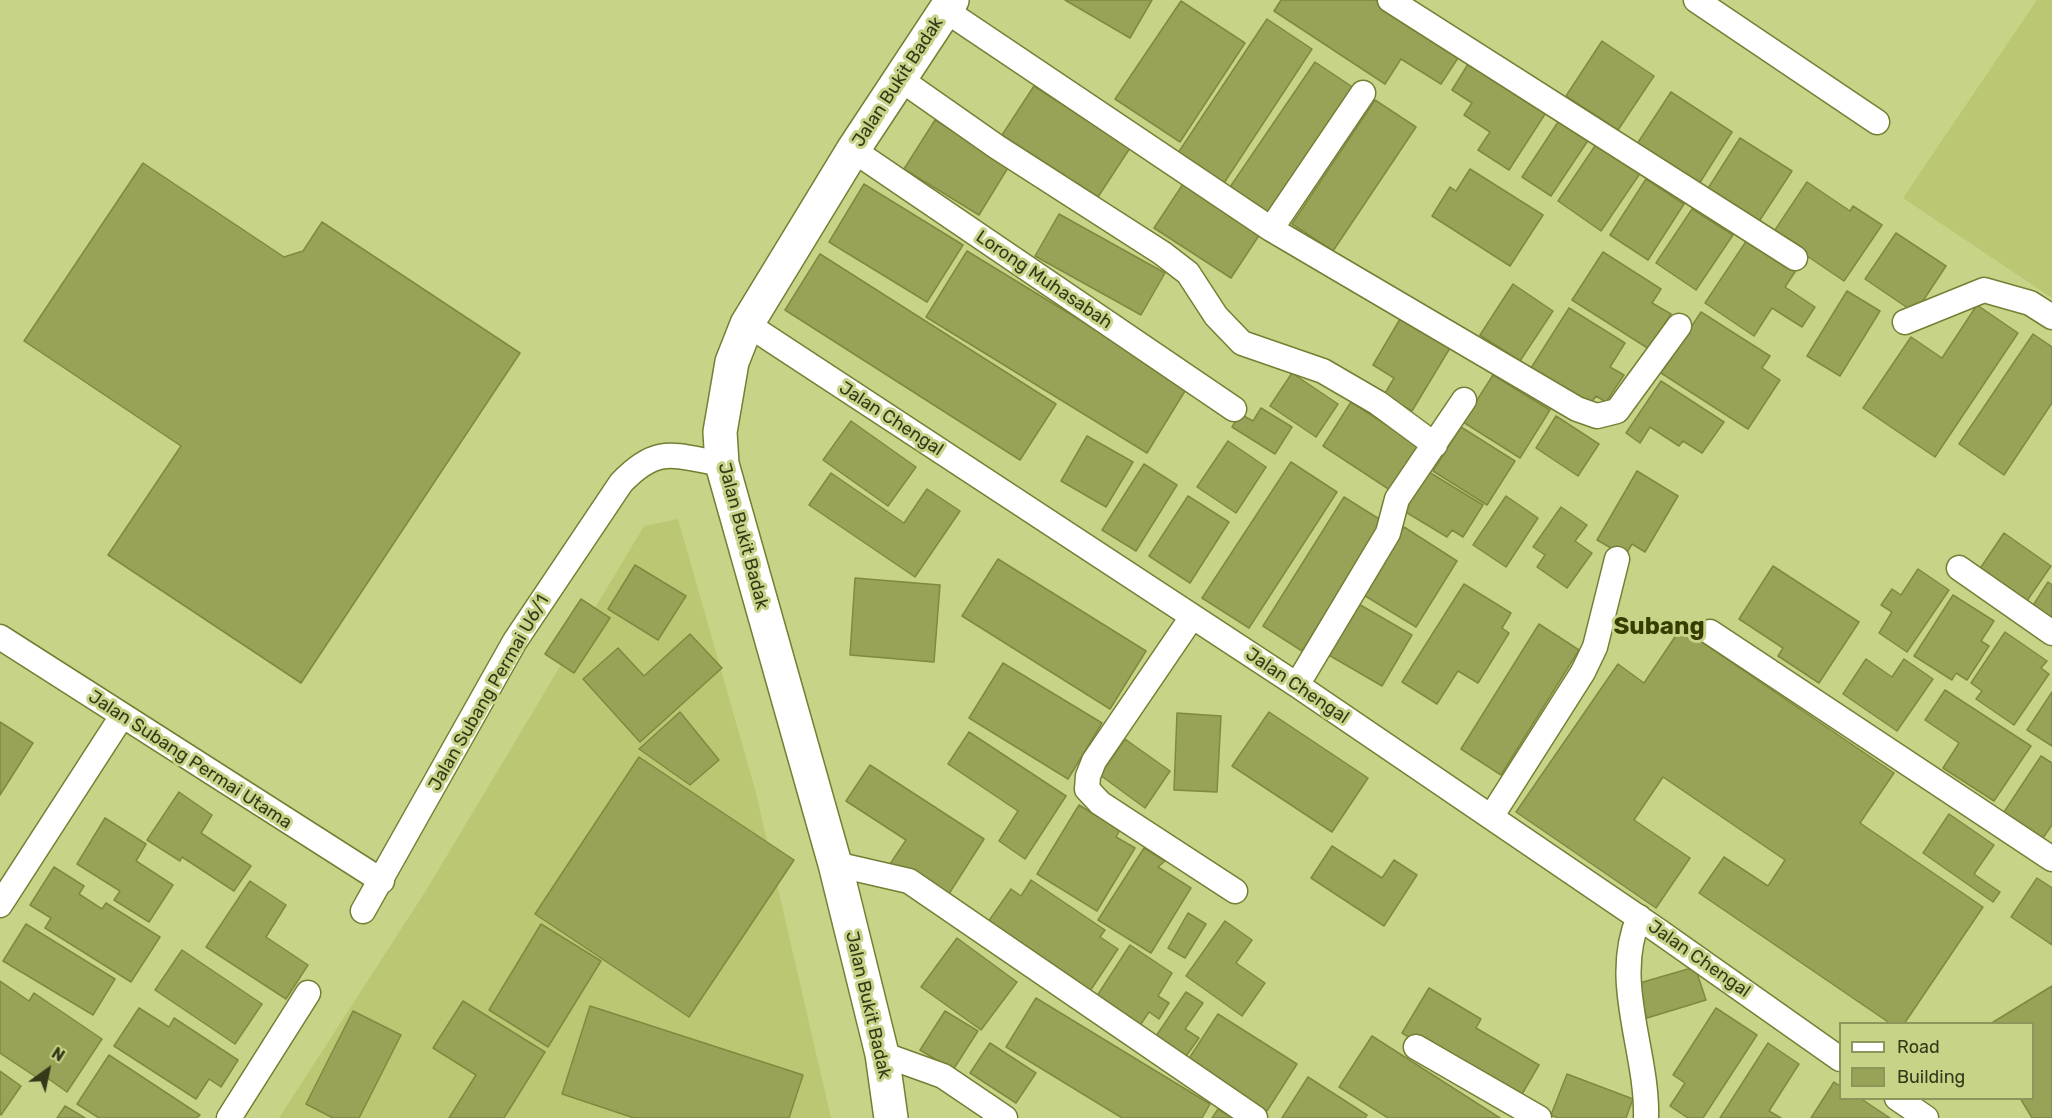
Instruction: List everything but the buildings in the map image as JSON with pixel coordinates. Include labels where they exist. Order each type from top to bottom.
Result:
[{"type":"main road","name":"Jalan Bukit Badak","points":[[891,1118],[882,1054],[835,864],[722,465],[720,432],[732,362],[747,324],[853,150],[949,5]]},
{"type":"street","points":[[1390,0],[1795,258]]},
{"type":"street","points":[[1696,0],[1876,122]]},
{"type":"street","points":[[949,5],[1271,229],[1578,409],[1597,416],[1617,411],[1679,326]]},
{"type":"street","points":[[900,79],[997,147],[1162,253],[1188,273],[1216,316],[1242,344],[1323,371],[1378,403],[1435,445]]},
{"type":"street","points":[[1271,229],[1364,93]]},
{"type":"street","name":"Lorong Muhasabah","points":[[853,150],[1234,409]]},
{"type":"street","points":[[1905,322],[1984,290],[2030,303],[2052,317]]},
{"type":"street","name":"Jalan Chengal","points":[[747,324],[1297,685],[1639,917],[1839,1058]]},
{"type":"street","points":[[1297,685],[1388,533],[1397,499],[1464,400]]},
{"type":"street","name":"Jalan Subang Permai U6/1","points":[[363,911],[382,881],[515,641],[621,483],[636,467],[659,455],[722,465]]},
{"type":"street","points":[[1491,817],[1583,672],[1595,647],[1617,559]]},
{"type":"street","points":[[1959,568],[2052,633]]},
{"type":"street","points":[[1192,617],[1094,761],[1088,776],[1087,789],[1100,803],[1234,891]]},
{"type":"street","points":[[1710,632],[2052,859]]},
{"type":"street","name":"Jalan Subang Permai Utama","points":[[0,637],[382,881]]},
{"type":"street","points":[[0,905],[122,716]]},
{"type":"street","points":[[835,864],[909,881],[1255,1118]]},
{"type":"street","points":[[1639,917],[1630,937],[1627,972],[1646,1118]]},
{"type":"street","points":[[229,1118],[308,993]]},
{"type":"street","points":[[1416,1047],[1539,1118]]},
{"type":"street","points":[[882,1054],[943,1076],[1005,1118]]},
{"type":"shaded area","points":[[2037,0],[2052,0],[2052,298],[1903,198]]},
{"type":"shaded area","points":[[678,519],[756,793],[831,1118],[279,1118],[427,889],[644,526]]},
{"type":"district","name":"Subang","points":[[1659,627]]}]
